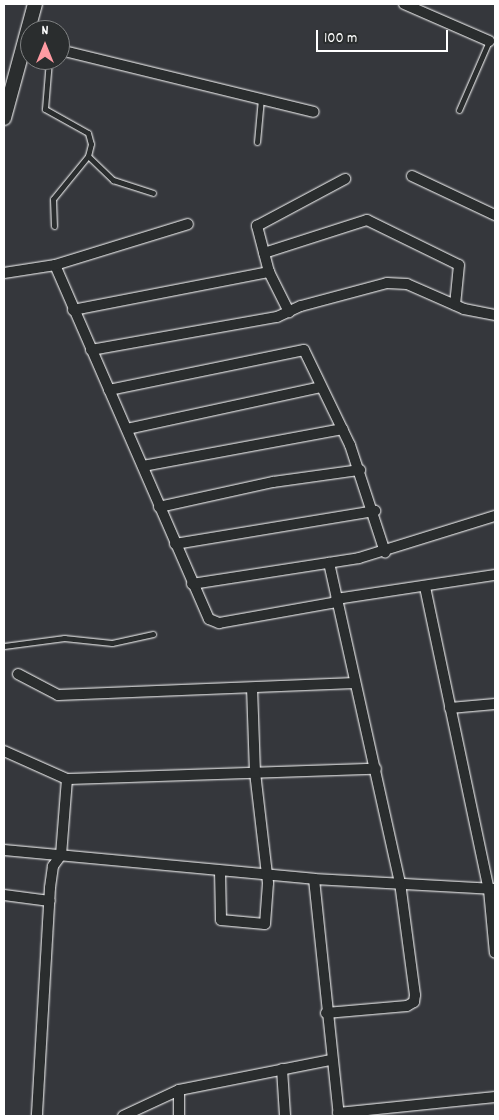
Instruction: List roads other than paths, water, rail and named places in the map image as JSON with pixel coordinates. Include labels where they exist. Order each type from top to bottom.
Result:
[{"type":"main road","points":[[32,20],[35,4]]},
{"type":"main road","points":[[4,118],[9,85],[20,62]]},
{"type":"street","points":[[404,4],[488,40]]},
{"type":"street","points":[[70,52],[314,112]]},
{"type":"street","points":[[412,176],[495,215]]},
{"type":"street","points":[[289,312],[269,272],[258,224],[345,179]]},
{"type":"street","points":[[264,253],[367,220],[459,265],[455,305]]},
{"type":"street","points":[[4,273],[55,265],[188,224]]},
{"type":"street","points":[[55,265],[73,310],[143,466],[192,584],[214,623],[495,575]]},
{"type":"street","points":[[73,310],[269,272]]},
{"type":"street","points":[[92,350],[289,312],[398,282],[455,305],[495,315]]},
{"type":"street","points":[[109,390],[304,350],[343,430],[360,470],[375,511],[385,552]]},
{"type":"street","points":[[126,429],[321,388]]},
{"type":"street","points":[[143,466],[343,430]]},
{"type":"street","points":[[159,507],[273,482],[360,470]]},
{"type":"street","points":[[175,544],[375,511]]},
{"type":"street","points":[[192,584],[329,563],[385,552],[495,516]]},
{"type":"street","points":[[326,1014],[414,1002],[400,883],[329,563]]},
{"type":"street","points":[[425,587],[450,708],[492,890],[495,953]]},
{"type":"street","points":[[18,674],[58,695],[252,689],[355,683]]},
{"type":"street","points":[[220,871],[221,920],[264,924],[267,875],[255,773],[252,689]]},
{"type":"street","points":[[450,708],[495,704]]},
{"type":"street","points":[[4,751],[67,779],[376,769]]},
{"type":"street","points":[[37,1116],[53,866],[61,855],[67,779]]},
{"type":"street","points":[[4,850],[314,879],[492,890]]},
{"type":"street","points":[[314,879],[326,1014],[339,1115],[495,1097]]},
{"type":"street","points":[[4,895],[50,900]]},
{"type":"street","points":[[123,1116],[180,1090],[331,1060]]},
{"type":"street","points":[[282,1069],[285,1116]]},
{"type":"street","points":[[179,1116],[180,1090]]},
{"type":"lane","points":[[459,110],[488,40]]},
{"type":"lane","points":[[48,70],[45,110],[88,133],[88,156],[53,199],[54,226]]},
{"type":"lane","points":[[257,142],[261,98]]},
{"type":"lane","points":[[88,156],[114,180],[152,193]]},
{"type":"lane","points":[[4,646],[64,638],[112,643],[153,634]]}]
